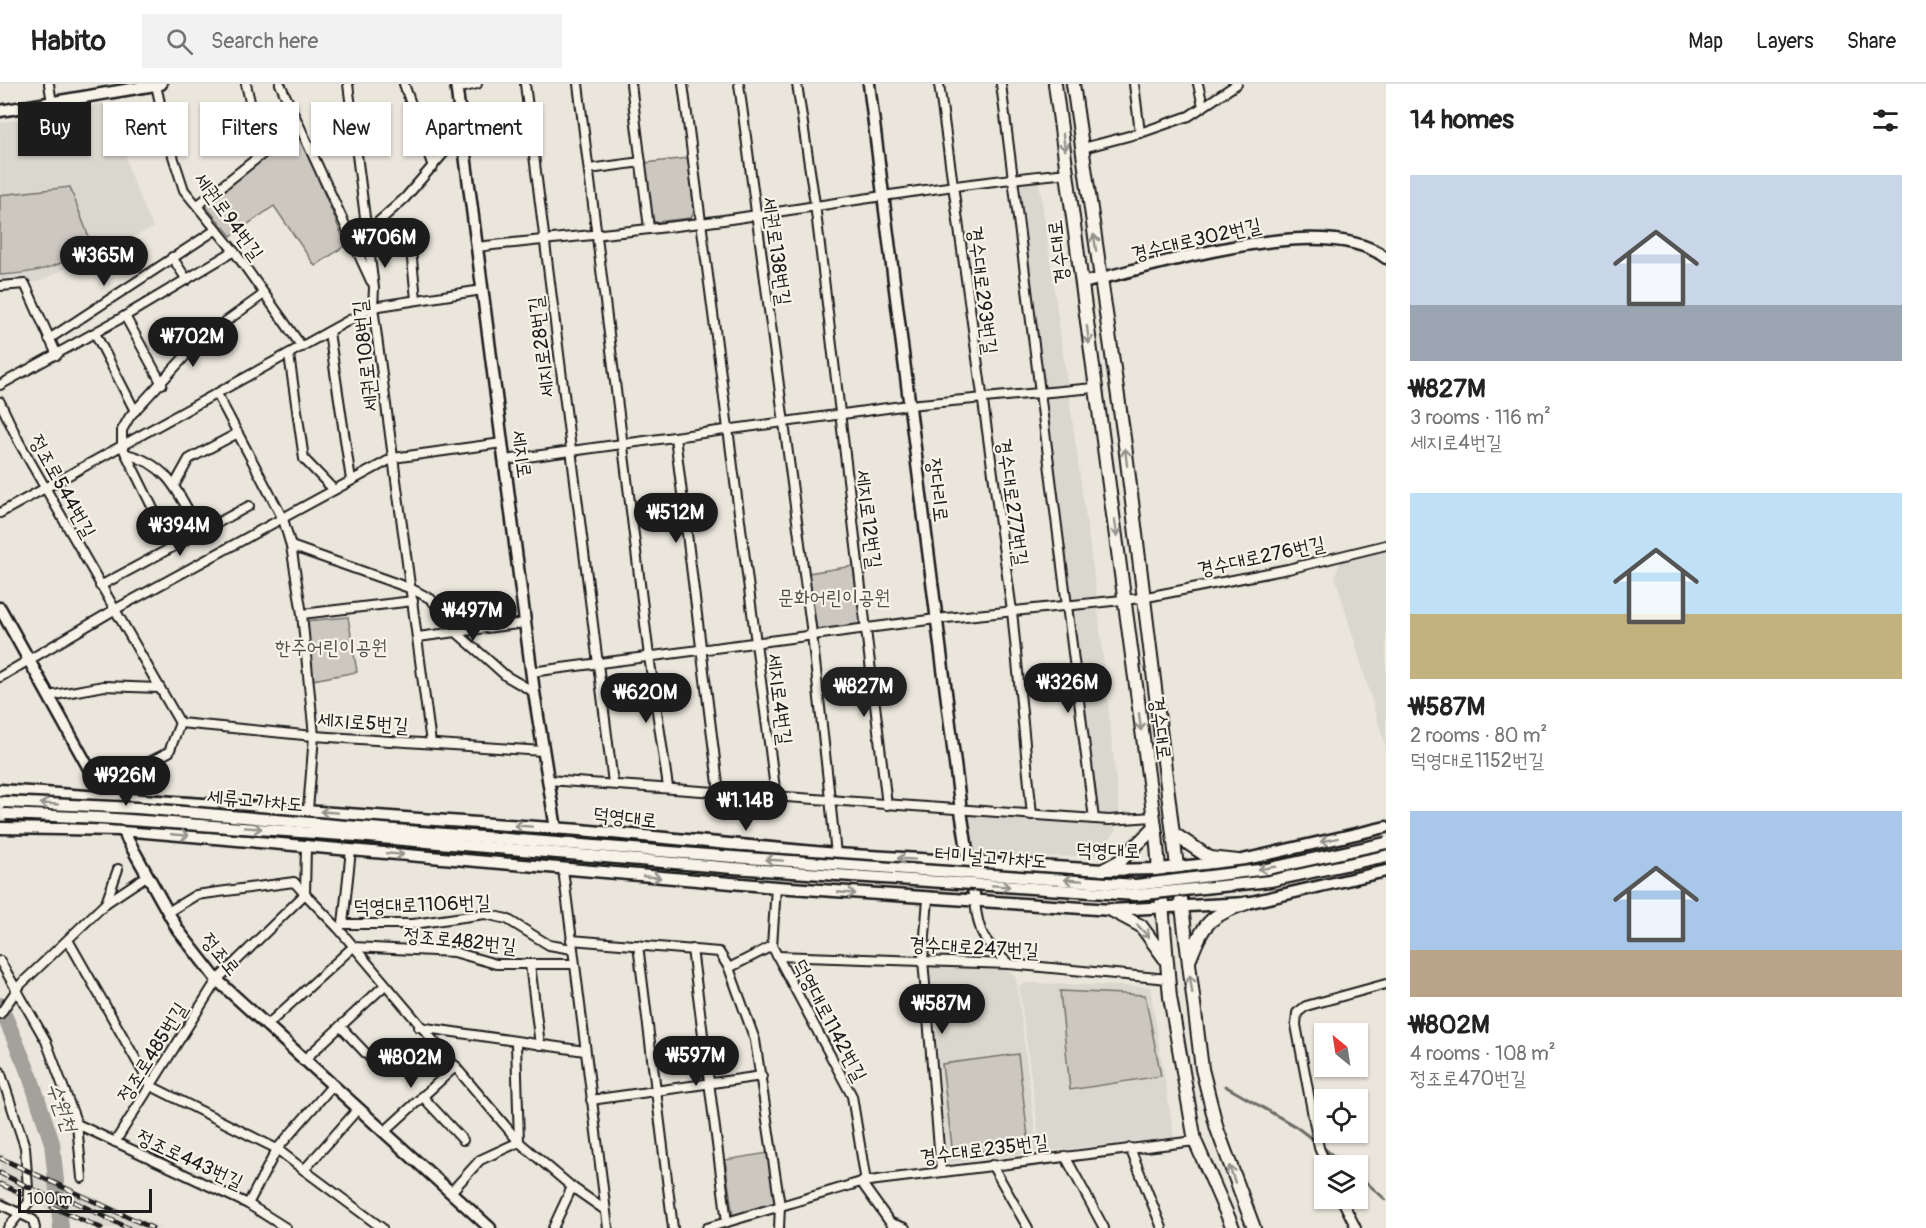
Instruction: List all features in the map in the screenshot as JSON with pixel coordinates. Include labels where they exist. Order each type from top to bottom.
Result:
[{"type":"main road","name":"장다리로","points":[[869,84],[936,619],[975,901]]},
{"type":"main road","name":"경수대로","points":[[1055,84],[1154,822],[1163,908],[1167,979],[1195,1141],[1233,1228]]},
{"type":"main road","name":"경수대로","points":[[1073,84],[1125,445],[1142,598],[1179,867],[1188,962],[1202,1069],[1217,1129],[1254,1228]]},
{"type":"main road","points":[[58,102],[154,85]]},
{"type":"main road","name":"세지로","points":[[456,86],[458,102]]},
{"type":"main road","points":[[0,111],[18,108]]},
{"type":"main road","name":"세지로","points":[[465,156],[531,672],[556,829]]},
{"type":"main road","name":"경수대로302번길","points":[[1082,284],[1265,240],[1342,239],[1386,258]]},
{"type":"main road","name":"정조로","points":[[0,608],[178,930],[217,980],[303,1061],[451,1192],[485,1226]]},
{"type":"main road","name":"덕영대로","points":[[0,790],[102,792],[836,854],[1103,870],[1159,869],[1238,861],[1386,827]]},
{"type":"main road","name":"세류고가차도","points":[[2,802],[137,808],[358,831]]},
{"type":"main road","name":"세류고가차도","points":[[3,814],[358,831]]},
{"type":"main road","points":[[1103,870],[1120,861],[1154,822]]},
{"type":"main road","points":[[0,828],[122,830],[928,899],[1111,910],[1247,903]]},
{"type":"main road","name":"덕영대로","points":[[358,831],[733,862]]},
{"type":"main road","points":[[603,834],[652,855]]},
{"type":"main road","points":[[1174,834],[1193,849],[1210,858],[1238,861]]},
{"type":"main road","name":"터미널고가차도","points":[[733,862],[1136,885],[1267,869],[1386,843]]},
{"type":"main road","points":[[599,872],[652,855]]},
{"type":"main road","name":"터미널고가차도","points":[[733,862],[1136,895],[1270,881],[1386,856]]},
{"type":"main road","points":[[1188,962],[1205,925],[1223,911],[1247,903],[1386,872]]},
{"type":"main road","points":[[1111,910],[1141,926],[1166,961]]},
{"type":"street","points":[[49,84],[52,102]]},
{"type":"street","points":[[246,84],[250,102]]},
{"type":"street","points":[[279,84],[287,102]]},
{"type":"street","name":"세권로108번길","points":[[348,84],[393,458],[431,743]]},
{"type":"street","points":[[404,84],[433,167]]},
{"type":"street","points":[[456,86],[477,84]]},
{"type":"street","name":"세지로28번길","points":[[525,84],[569,451]]},
{"type":"street","points":[[578,84],[649,656],[668,788]]},
{"type":"street","points":[[631,84],[649,228]]},
{"type":"street","points":[[683,84],[703,222],[756,642]]},
{"type":"street","name":"세권로138번길","points":[[739,84],[812,634],[836,854]]},
{"type":"street","points":[[797,84],[839,415]]},
{"type":"street","name":"경수대로293번길","points":[[939,84],[981,398]]},
{"type":"street","points":[[1001,84],[1041,394]]},
{"type":"street","points":[[1134,84],[1140,133]]},
{"type":"street","points":[[1198,84],[1203,106]]},
{"type":"street","points":[[1083,148],[1140,133],[1189,116],[1237,84]]},
{"type":"street","name":"세권로94번길","points":[[154,85],[184,190],[234,251],[302,347]]},
{"type":"street","points":[[299,129],[374,288]]},
{"type":"street","points":[[198,205],[260,156]]},
{"type":"street","points":[[367,232],[405,198],[442,156]]},
{"type":"street","points":[[589,169],[641,162]]},
{"type":"street","points":[[477,246],[756,216],[814,204],[953,185],[1068,173]]},
{"type":"street","points":[[50,339],[217,229]]},
{"type":"street","points":[[409,230],[416,299]]},
{"type":"street","points":[[0,385],[57,355],[234,251]]},
{"type":"street","points":[[172,257],[187,280]]},
{"type":"street","points":[[0,286],[25,284],[57,355]]},
{"type":"street","points":[[0,513],[374,307],[482,290]]},
{"type":"street","points":[[172,547],[122,446],[122,430],[135,411],[200,340],[264,294]]},
{"type":"street","points":[[125,316],[162,384]]},
{"type":"street","points":[[329,332],[351,480]]},
{"type":"street","points":[[95,333],[135,411]]},
{"type":"street","points":[[289,355],[304,459],[334,490]]},
{"type":"street","points":[[505,460],[909,405],[1094,388]]},
{"type":"street","points":[[217,394],[283,519],[291,546],[302,614],[314,735],[308,810]]},
{"type":"street","name":"경수대로277번길","points":[[1041,394],[1094,819]]},
{"type":"street","name":"경수대로277번길","points":[[981,398],[1012,611],[1032,815]]},
{"type":"street","name":"정조로544번길","points":[[0,402],[19,442],[114,610]]},
{"type":"street","name":"세지로12번길","points":[[839,415],[866,628]]},
{"type":"street","points":[[174,486],[189,459],[238,433]]},
{"type":"street","points":[[675,437],[719,792]]},
{"type":"street","points":[[0,677],[114,610],[393,458],[502,443]]},
{"type":"street","points":[[569,451],[612,783]]},
{"type":"street","points":[[126,454],[138,457],[168,475],[200,532]]},
{"type":"street","points":[[100,586],[249,506]]},
{"type":"street","name":"경수대로276번길","points":[[1142,598],[1287,569],[1386,544]]},
{"type":"street","points":[[291,546],[412,589],[431,599],[456,632],[506,676],[534,692]]},
{"type":"street","points":[[531,672],[812,634],[1142,598]]},
{"type":"street","points":[[302,614],[413,601]]},
{"type":"street","points":[[102,792],[169,752],[180,723],[114,610]]},
{"type":"street","points":[[418,637],[525,623]]},
{"type":"street","points":[[866,628],[887,805]]},
{"type":"street","name":"세지로4번길","points":[[756,642],[776,796]]},
{"type":"street","points":[[49,696],[104,686],[159,688]]},
{"type":"street","name":"세지로5번길","points":[[180,723],[543,751]]},
{"type":"street","points":[[548,780],[961,811],[1154,822]]},
{"type":"street","points":[[305,894],[306,845]]},
{"type":"street","points":[[341,926],[351,850]]},
{"type":"street","points":[[106,903],[118,869]]},
{"type":"street","points":[[563,869],[608,1228]]},
{"type":"street","points":[[0,1014],[15,994],[106,903],[147,875]]},
{"type":"street","points":[[168,912],[196,895],[283,884],[298,884],[305,894]]},
{"type":"street","name":"덕영대로1142번길","points":[[776,887],[772,946],[852,1096],[863,1182]]},
{"type":"street","name":"덕영대로1106번길","points":[[305,894],[341,926],[353,947],[519,1142],[572,1187],[606,1210]]},
{"type":"street","name":"정조로485번길","points":[[116,1142],[217,980],[305,894]]},
{"type":"street","points":[[928,899],[923,960],[941,1171]]},
{"type":"street","points":[[975,901],[977,927],[989,946],[1009,964]]},
{"type":"street","name":"덕영대로1106번길","points":[[341,926],[413,924],[485,914],[507,919],[549,945],[572,949]]},
{"type":"street","points":[[69,940],[151,1086],[277,1149],[382,1228]]},
{"type":"street","points":[[571,940],[719,952],[729,968],[755,1040],[780,1206],[779,1228]]},
{"type":"street","points":[[638,945],[673,1228]]},
{"type":"street","name":"덕영대로1142번길","points":[[729,968],[772,946]]},
{"type":"street","points":[[266,1026],[353,947]]},
{"type":"street","name":"정조로482번길","points":[[353,947],[454,952],[496,963],[574,964]]},
{"type":"street","points":[[692,949],[727,1222]]},
{"type":"street","name":"경수대로247번길","points":[[777,956],[1009,964],[1167,979]]},
{"type":"street","points":[[0,960],[15,994],[46,1041],[77,1124],[82,1178]]},
{"type":"street","points":[[530,964],[540,1045]]},
{"type":"street","points":[[1323,1155],[1296,1025],[1297,1013],[1306,1006],[1386,984]]},
{"type":"street","points":[[303,1061],[385,985]]},
{"type":"street","points":[[340,1026],[376,1064]]},
{"type":"street","points":[[419,1027],[585,1050]]},
{"type":"street","points":[[451,1192],[480,1160],[519,1142],[516,1042]]},
{"type":"street","points":[[384,1132],[456,1066]]},
{"type":"street","points":[[0,1071],[2,1085],[25,1147],[29,1202],[8,1228]]},
{"type":"street","points":[[591,1100],[762,1076]]},
{"type":"street","points":[[248,1204],[277,1149],[332,1086]]},
{"type":"street","points":[[422,1096],[463,1140]]},
{"type":"street","points":[[304,1170],[358,1109]]},
{"type":"street","name":"정조로443번길","points":[[77,1124],[248,1204],[286,1228]]},
{"type":"street","name":"경수대로235번길","points":[[707,1228],[863,1182],[1195,1141]]},
{"type":"street","points":[[1130,1148],[1162,1228]]},
{"type":"street","points":[[1065,1156],[1104,1228]]},
{"type":"street","points":[[992,1165],[1028,1228]]},
{"type":"street","points":[[863,1182],[892,1226],[905,1228]]},
{"type":"street","points":[[553,1228],[572,1187]]},
{"type":"street","points":[[0,1204],[33,1220],[35,1228]]},
{"type":"street","points":[[1346,1209],[1356,1228]]},
{"type":"shaded area","points":[[103,103],[103,156],[126,156],[129,171],[153,228],[37,282],[0,285],[0,123],[18,120],[18,156],[91,156],[91,106]]},
{"type":"shaded area","points":[[1039,180],[1096,591],[1120,818],[1095,817],[1017,184]]},
{"type":"shaded area","points":[[1386,551],[1386,748],[1335,576],[1340,562]]},
{"type":"shaded area","points":[[969,813],[1114,822],[1116,831],[1095,856],[977,858]]},
{"type":"shaded area","points":[[930,966],[1008,970],[1016,978],[1038,1152],[948,1163]]},
{"type":"shaded area","points":[[1026,983],[1150,987],[1174,1137],[1041,1152],[1019,986]]},
{"type":"shaded area","points":[[0,1153],[162,1228],[93,1228],[55,1213],[0,1187]]},
{"type":"green space","points":[[299,134],[346,245],[315,266],[274,206],[231,236],[203,203],[256,156],[299,156]]},
{"type":"green space","points":[[688,158],[694,211],[691,218],[655,222],[651,218],[645,163]]},
{"type":"green space","points":[[70,187],[91,243],[60,264],[37,271],[0,275],[0,195]]},
{"type":"green space","name":"문화어린이공원","points":[[853,566],[861,621],[857,626],[822,631],[816,627],[808,573]]},
{"type":"green space","name":"한주어린이공원","points":[[348,617],[357,672],[312,680],[305,621]]},
{"type":"green space","points":[[1060,991],[1145,995],[1161,1076],[1070,1090]]},
{"type":"green space","points":[[1018,1054],[1029,1145],[953,1155],[942,1064]]},
{"type":"green space","points":[[768,1153],[775,1204],[733,1217],[725,1160]]},
{"type":"waterway","name":"수원천","points":[[0,1005],[30,1076],[52,1143],[61,1228]]},
{"type":"waterway","points":[[1225,1086],[1295,1126],[1314,1140]]},
{"type":"waterway","points":[[1321,1146],[1332,1155]]},
{"type":"waterway","points":[[1368,1184],[1386,1200]]},
{"type":"railway","points":[[0,1158],[152,1228]]},
{"type":"railway","points":[[0,1173],[65,1205]]},
{"type":"railway","points":[[0,1184],[22,1194]]},
{"type":"railway","points":[[58,1194],[128,1228]]},
{"type":"railway","points":[[52,1207],[101,1228]]}]
